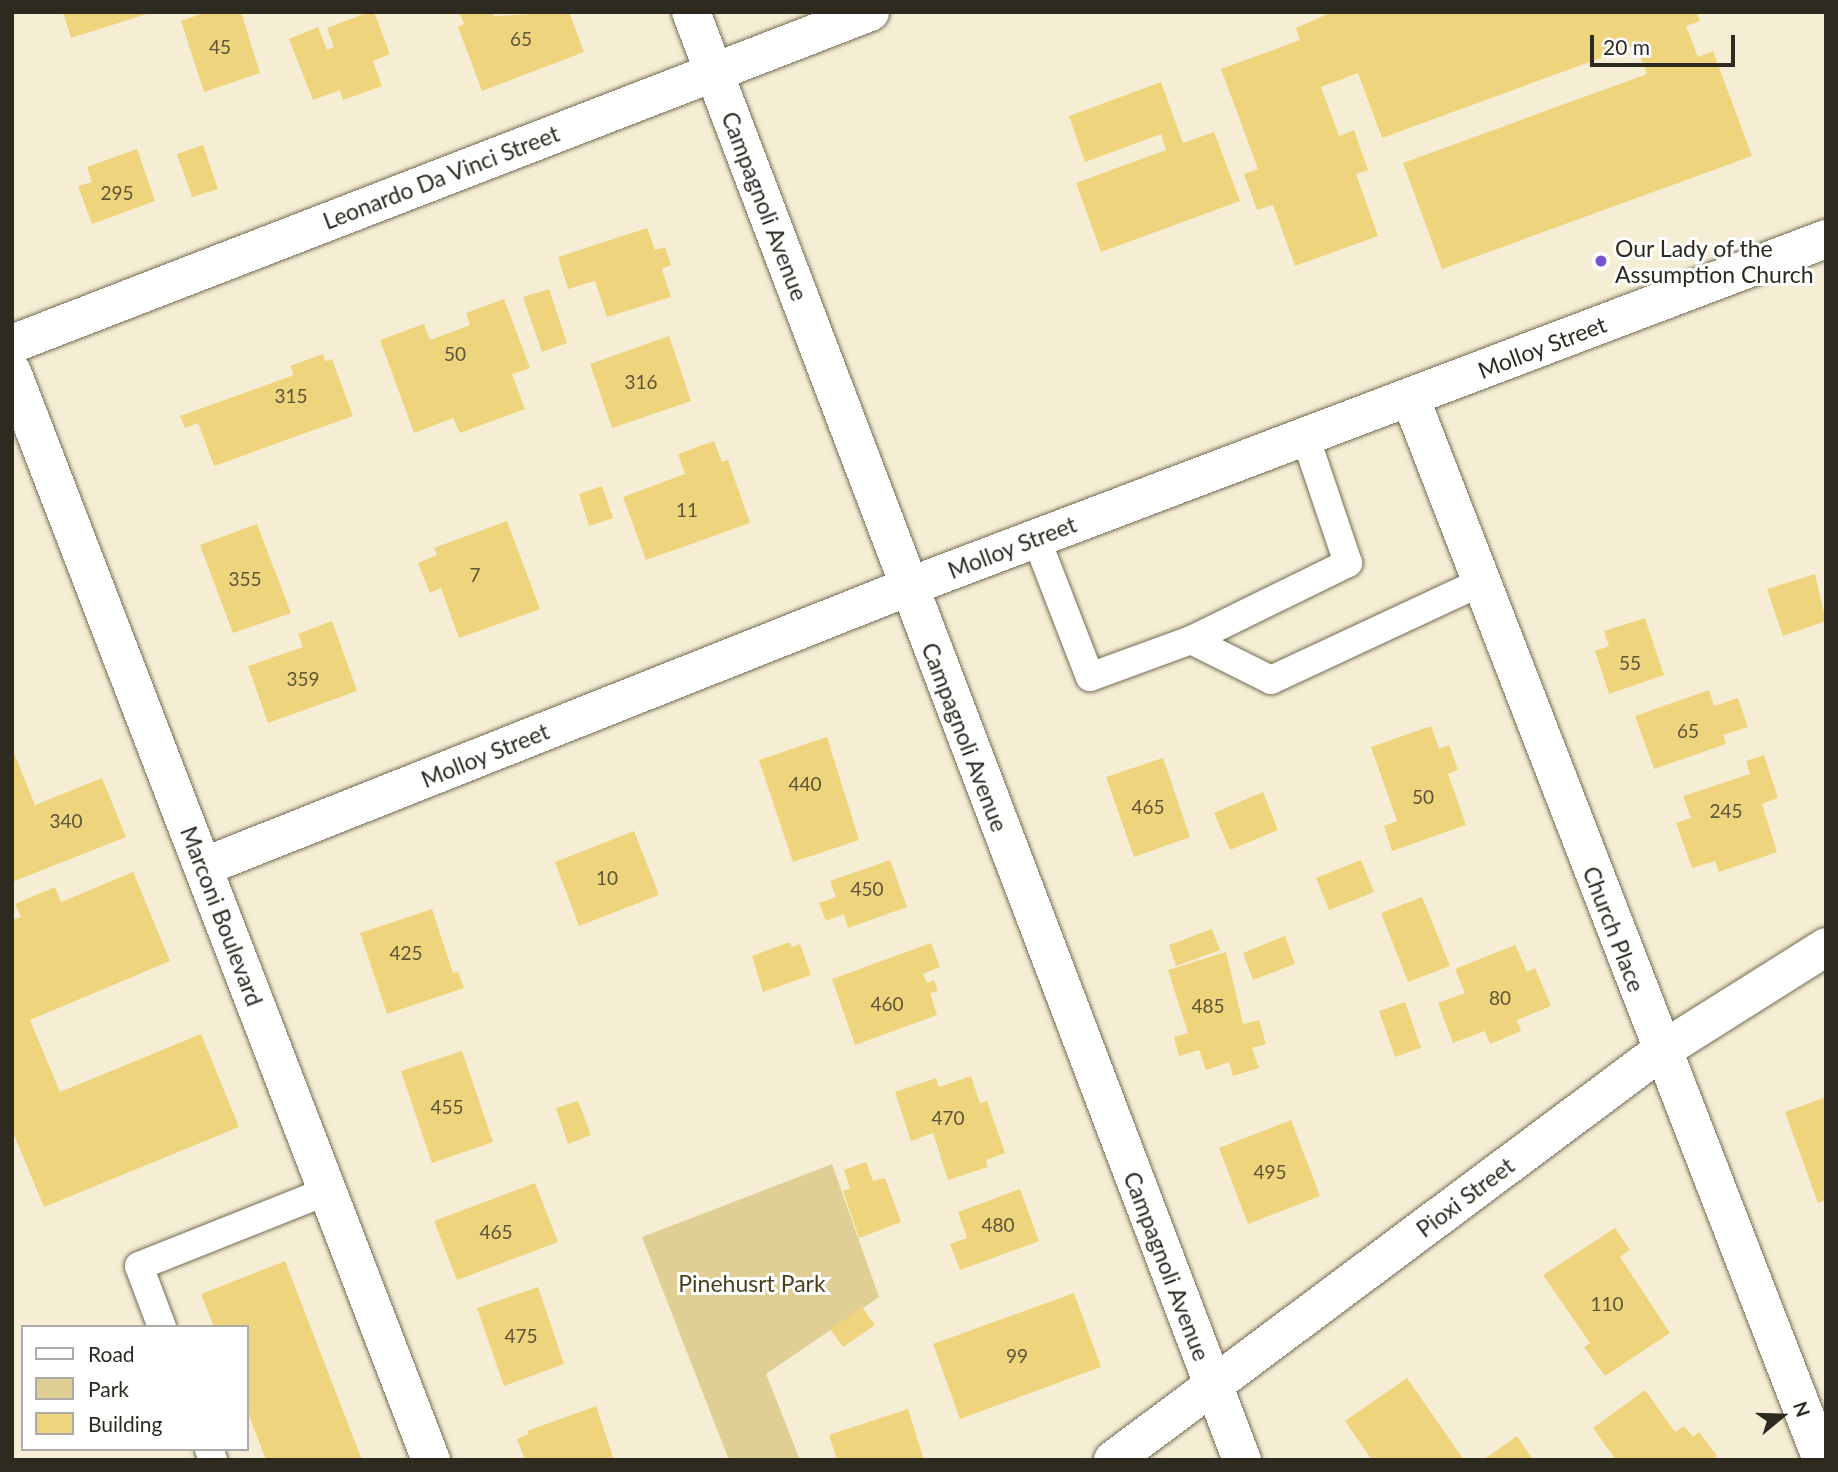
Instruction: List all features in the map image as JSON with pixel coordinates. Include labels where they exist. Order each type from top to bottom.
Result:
[{"type":"street","name":"Campagnoli Avenue","points":[[691,12],[1242,1460]]},
{"type":"street","name":"Leonardo Da Vinci Street","points":[[12,344],[870,12]]},
{"type":"street","name":"Molloy Street","points":[[203,867],[908,586],[1826,239]]},
{"type":"street","name":"Marconi Boulevard","points":[[12,372],[430,1460]]},
{"type":"street","name":"Church Place","points":[[1410,397],[1661,1051],[1822,1460]]},
{"type":"street","name":"Pioxi Street","points":[[1113,1460],[1661,1051],[1826,947]]},
{"type":"lane","points":[[1036,538],[1090,677],[1192,640],[1348,563],[1306,436]]},
{"type":"lane","points":[[1192,640],[1271,680],[1481,582]]},
{"type":"lane","points":[[161,1325],[139,1266],[327,1191]]},
{"type":"green space","name":"Pinehusrt Park","points":[[832,1164],[879,1297],[766,1374],[800,1460],[729,1460],[642,1237]]},
{"type":"building","points":[[63,12],[150,12],[150,13],[71,38]]},
{"type":"building","points":[[206,12],[241,12],[260,73],[204,92],[181,21]]},
{"type":"building","points":[[374,12],[390,54],[373,61],[382,86],[343,100],[340,90],[313,100],[289,39],[318,27],[327,50],[334,47],[327,28]]},
{"type":"building","points":[[459,12],[493,12],[494,16],[569,12],[584,52],[482,91],[458,27],[464,24]]},
{"type":"building","points":[[1332,12],[1697,12],[1700,21],[1686,26],[1698,57],[1713,51],[1752,156],[1442,269],[1403,163],[1647,74],[1636,45],[1382,138],[1358,73],[1321,87],[1339,136],[1354,130],[1368,170],[1356,174],[1378,236],[1295,266],[1273,205],[1257,210],[1244,174],[1258,169],[1221,69],[1300,40],[1296,28]]},
{"type":"building","points":[[1161,82],[1183,143],[1214,132],[1240,201],[1101,252],[1076,183],[1166,150],[1161,134],[1085,162],[1069,116]]},
{"type":"building","points":[[203,145],[218,189],[192,197],[177,154]]},
{"type":"building","points":[[137,149],[155,201],[92,224],[78,186],[92,182],[87,167]]},
{"type":"building","points":[[647,228],[655,250],[665,247],[671,265],[662,269],[671,297],[607,317],[595,281],[568,289],[558,257]]},
{"type":"building","points":[[549,289],[567,343],[542,352],[523,297]]},
{"type":"building","points":[[504,299],[530,368],[512,374],[525,409],[460,433],[453,418],[414,433],[380,340],[424,324],[430,340],[470,325],[466,313]]},
{"type":"building","points":[[669,336],[691,401],[612,428],[590,364]]},
{"type":"building","points":[[323,354],[325,361],[332,359],[353,416],[214,466],[198,423],[185,428],[180,416],[294,375],[290,366]]},
{"type":"building","points":[[714,441],[722,462],[728,460],[750,523],[646,560],[623,497],[685,474],[678,454]]},
{"type":"building","points":[[602,486],[613,518],[589,526],[579,494]]},
{"type":"building","points":[[507,521],[540,609],[459,638],[441,588],[430,593],[418,563],[437,555],[434,548]]},
{"type":"building","points":[[257,524],[291,613],[233,633],[200,545]]},
{"type":"building","points":[[1815,574],[1826,621],[1783,636],[1767,589]]},
{"type":"building","points":[[1645,618],[1664,675],[1609,694],[1595,651],[1609,646],[1604,631]]},
{"type":"building","points":[[332,621],[357,691],[268,723],[248,666],[303,647],[298,634]]},
{"type":"building","points":[[1709,690],[1714,706],[1738,698],[1748,727],[1723,735],[1726,744],[1654,769],[1635,716]]},
{"type":"building","points":[[1431,726],[1439,749],[1449,745],[1458,770],[1448,774],[1466,825],[1392,851],[1384,826],[1397,821],[1371,747]]},
{"type":"building","points":[[827,737],[859,840],[793,862],[759,760]]},
{"type":"building","points":[[12,748],[35,805],[102,778],[126,837],[12,882]]},
{"type":"building","points":[[1764,755],[1778,798],[1762,804],[1777,852],[1719,872],[1715,861],[1692,868],[1676,823],[1691,818],[1683,796],[1750,774],[1746,761]]},
{"type":"building","points":[[1163,758],[1190,837],[1134,857],[1106,777]]},
{"type":"building","points":[[1263,792],[1278,830],[1230,850],[1214,813]]},
{"type":"building","points":[[634,831],[659,895],[579,926],[555,862]]},
{"type":"building","points":[[890,860],[907,907],[848,928],[844,914],[826,921],[819,903],[836,897],[830,881]]},
{"type":"building","points":[[1361,860],[1374,892],[1329,910],[1316,878]]},
{"type":"building","points":[[133,872],[170,961],[30,1020],[60,1092],[201,1034],[239,1127],[44,1207],[12,1130],[12,920],[21,917],[15,904],[55,887],[61,902]]},
{"type":"building","points":[[1422,897],[1450,966],[1408,982],[1381,913]]},
{"type":"building","points":[[432,909],[453,973],[458,972],[464,988],[387,1014],[360,933]]},
{"type":"building","points":[[1212,929],[1220,950],[1176,966],[1169,945]]},
{"type":"building","points":[[1285,936],[1295,964],[1253,980],[1243,953]]},
{"type":"building","points":[[790,942],[792,947],[800,944],[811,975],[763,992],[752,956]]},
{"type":"building","points":[[931,943],[940,967],[923,974],[927,983],[934,980],[938,991],[930,993],[937,1015],[855,1045],[832,979]]},
{"type":"building","points":[[1515,945],[1527,972],[1535,968],[1551,1006],[1517,1020],[1521,1031],[1490,1044],[1485,1031],[1453,1043],[1438,1003],[1465,993],[1455,969]]},
{"type":"building","points":[[1226,952],[1243,1024],[1259,1020],[1266,1044],[1252,1048],[1259,1068],[1233,1076],[1229,1062],[1206,1070],[1199,1050],[1179,1056],[1174,1037],[1188,1033],[1168,970]]},
{"type":"building","points":[[1405,1002],[1421,1048],[1395,1057],[1379,1011]]},
{"type":"building","points":[[462,1051],[493,1142],[432,1163],[401,1071]]},
{"type":"building","points":[[971,1076],[980,1103],[987,1101],[1005,1153],[986,1160],[988,1167],[948,1180],[933,1133],[911,1141],[895,1092],[936,1078],[939,1087]]},
{"type":"building","points":[[1826,1097],[1826,1200],[1818,1203],[1785,1112]]},
{"type":"building","points":[[578,1101],[591,1135],[568,1144],[556,1108]]},
{"type":"building","points":[[1291,1120],[1320,1196],[1248,1224],[1219,1148]]},
{"type":"building","points":[[866,1162],[873,1181],[885,1178],[901,1222],[859,1238],[843,1191],[850,1188],[844,1170]]},
{"type":"building","points":[[535,1183],[558,1242],[457,1280],[434,1221]]},
{"type":"building","points":[[1020,1189],[1039,1241],[960,1270],[950,1244],[967,1238],[958,1212]]},
{"type":"building","points":[[1615,1228],[1630,1250],[1620,1257],[1670,1333],[1605,1376],[1584,1347],[1590,1343],[1543,1275]]},
{"type":"building","points":[[285,1261],[362,1460],[266,1460],[248,1413],[248,1325],[213,1325],[201,1294]]},
{"type":"building","points":[[538,1287],[564,1364],[504,1386],[477,1308]]},
{"type":"building","points":[[1074,1293],[1101,1367],[960,1419],[933,1344]]},
{"type":"building","points":[[862,1307],[875,1325],[843,1347],[830,1329]]},
{"type":"building","points":[[1407,1378],[1464,1460],[1372,1460],[1345,1421]]},
{"type":"building","points":[[1645,1390],[1675,1432],[1684,1426],[1693,1437],[1699,1432],[1717,1456],[1712,1460],[1616,1460],[1593,1428]]},
{"type":"building","points":[[596,1406],[614,1460],[525,1460],[517,1439],[529,1434],[527,1431]]},
{"type":"building","points":[[908,1409],[924,1460],[837,1460],[829,1435]]},
{"type":"building","points":[[1517,1436],[1533,1460],[1483,1460]]},
{"type":"place","name":"Our Lady of the Assumption Church","points":[[1601,261]]}]
